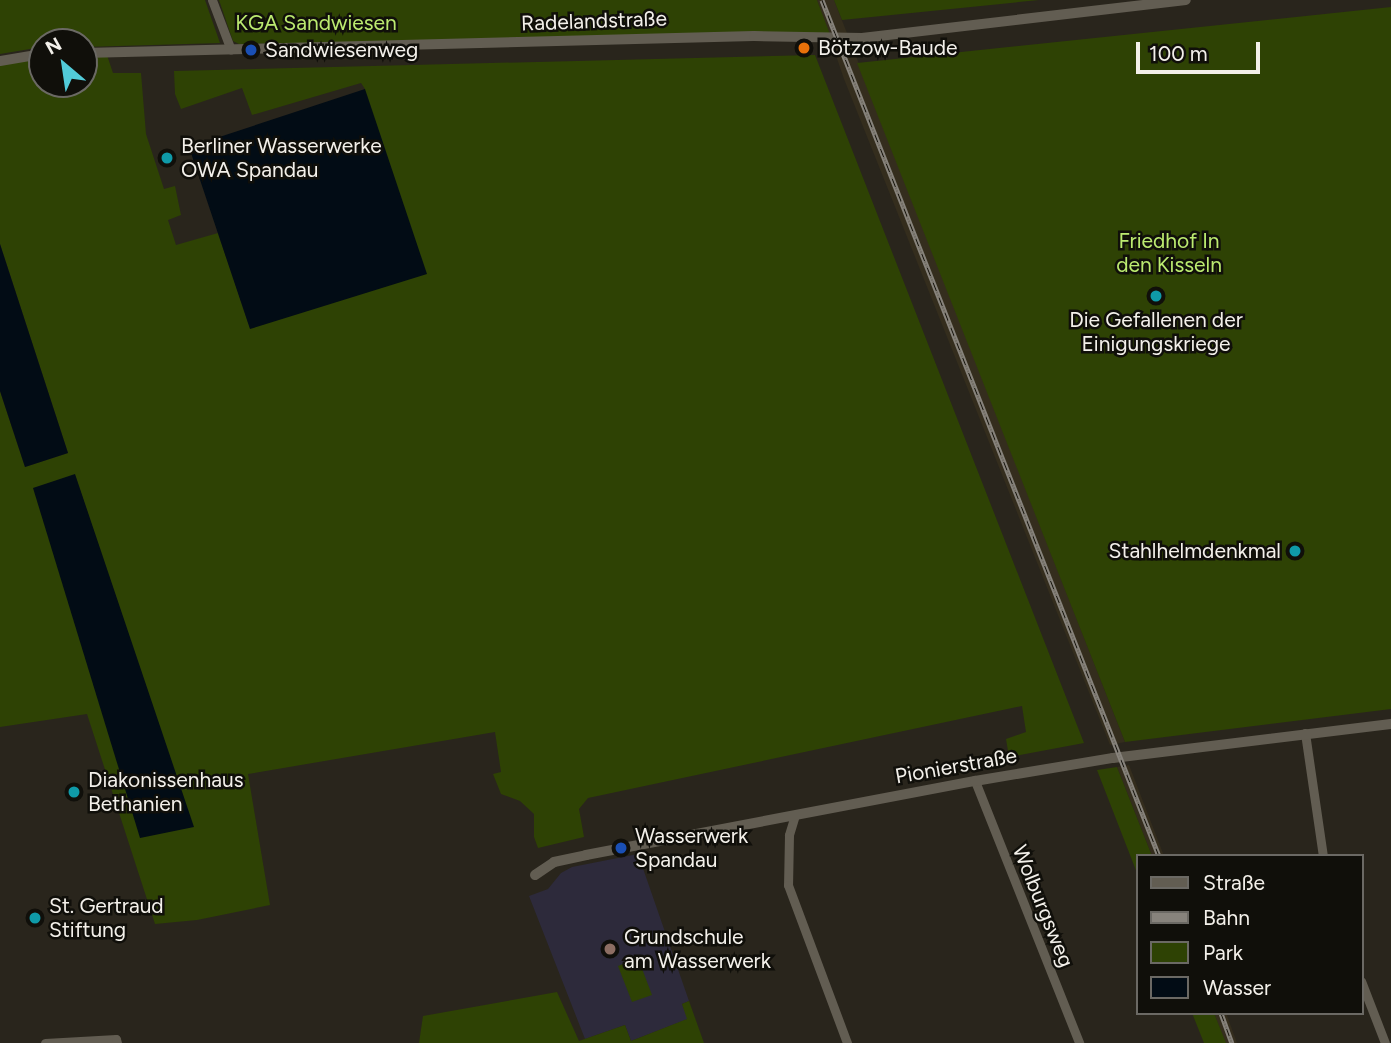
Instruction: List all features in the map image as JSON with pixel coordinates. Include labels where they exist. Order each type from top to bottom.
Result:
[{"type":"street","points":[[212,0],[230,50]]},
{"type":"street","name":"Radelandstraße","points":[[98,53],[778,35],[862,38],[1113,4],[1186,0]]},
{"type":"street","points":[[0,61],[28,56]]},
{"type":"street","name":"Pionierstraße","points":[[535,875],[554,862],[575,857],[975,781],[1097,760],[1391,724]]},
{"type":"street","points":[[1305,733],[1323,854]]},
{"type":"street","name":"Wolburgsweg","points":[[975,781],[1079,1043]]},
{"type":"street","points":[[795,815],[789,835],[787,869],[791,897],[847,1043]]},
{"type":"street","points":[[1363,986],[1386,1038]]},
{"type":"street","points":[[45,1043],[116,1041]]},
{"type":"shaded area","points":[[817,0],[834,0],[1125,742],[1110,745],[844,79]]},
{"type":"shaded area","points":[[1129,765],[1163,854],[1151,854],[1117,767]]},
{"type":"shaded area","name":"Grundschule am Wasserwerk","points":[[638,854],[689,1001],[682,1004],[688,1019],[631,1041],[625,1025],[585,1039],[529,896],[548,889],[561,873],[572,867]]},
{"type":"shaded area","points":[[1215,1015],[1227,1015],[1237,1043],[1225,1043]]},
{"type":"green space","points":[[0,0],[205,0],[220,43],[98,47],[98,28],[28,28],[28,49],[0,54]]},
{"type":"green space","name":"KGA Sandwiesen","points":[[219,0],[817,0],[831,37],[239,44],[233,41]]},
{"type":"green space","points":[[834,0],[1039,0],[842,20]]},
{"type":"green space","name":"Friedhof In den Kisseln","points":[[1391,7],[1391,709],[1125,742],[857,63]]},
{"type":"green space","points":[[98,55],[107,55],[113,73],[141,73],[146,134],[164,189],[175,186],[181,215],[168,220],[176,245],[218,233],[250,328],[365,89],[361,83],[252,115],[242,88],[181,109],[175,94],[174,71],[815,55],[1084,743],[1009,757],[1006,739],[1026,732],[1022,706],[588,798],[579,809],[584,837],[538,848],[534,837],[534,814],[520,801],[501,794],[493,774],[501,772],[495,732],[248,774],[270,905],[197,920],[155,924],[87,714],[0,727],[0,391],[25,467],[68,453],[0,244],[0,64],[28,59],[28,98],[98,98]],"holes":[[[75,475],[193,827],[34,488]]]},
{"type":"green space","points":[[1117,767],[1151,854],[1136,854],[1136,870],[1097,770]]},
{"type":"green space","points":[[638,958],[652,995],[632,1002],[618,966]]},
{"type":"green space","points":[[557,992],[579,1041],[625,1025],[631,1041],[687,1019],[682,1004],[689,1001],[704,1043],[419,1043],[423,1016]]},
{"type":"green space","points":[[1193,1015],[1215,1015],[1226,1043],[1204,1043]]},
{"type":"water","points":[[365,89],[427,274],[250,329],[189,147]]},
{"type":"water","points":[[0,244],[68,453],[25,467],[0,391]]},
{"type":"water","points":[[75,474],[194,827],[140,838],[33,488]]},
{"type":"railway","points":[[822,0],[1158,854]]},
{"type":"railway","points":[[1222,1015],[1232,1043]]},
{"type":"place","name":"Bötzow-Baude","points":[[804,48]]},
{"type":"place","name":"Sandwiesenweg","points":[[251,50]]},
{"type":"place","name":"Berliner Wasserwerke OWA Spandau","points":[[167,158]]},
{"type":"place","name":"Die Gefallenen der Einigungskriege","points":[[1156,296]]},
{"type":"place","name":"Stahlhelmdenkmal","points":[[1295,551]]},
{"type":"place","name":"Diakonissenhaus Bethanien","points":[[74,792]]},
{"type":"place","name":"Wasserwerk Spandau","points":[[621,848]]},
{"type":"place","name":"St. Gertraud Stiftung","points":[[35,918]]},
{"type":"place","name":"Grundschule am Wasserwerk","points":[[610,949]]}]
